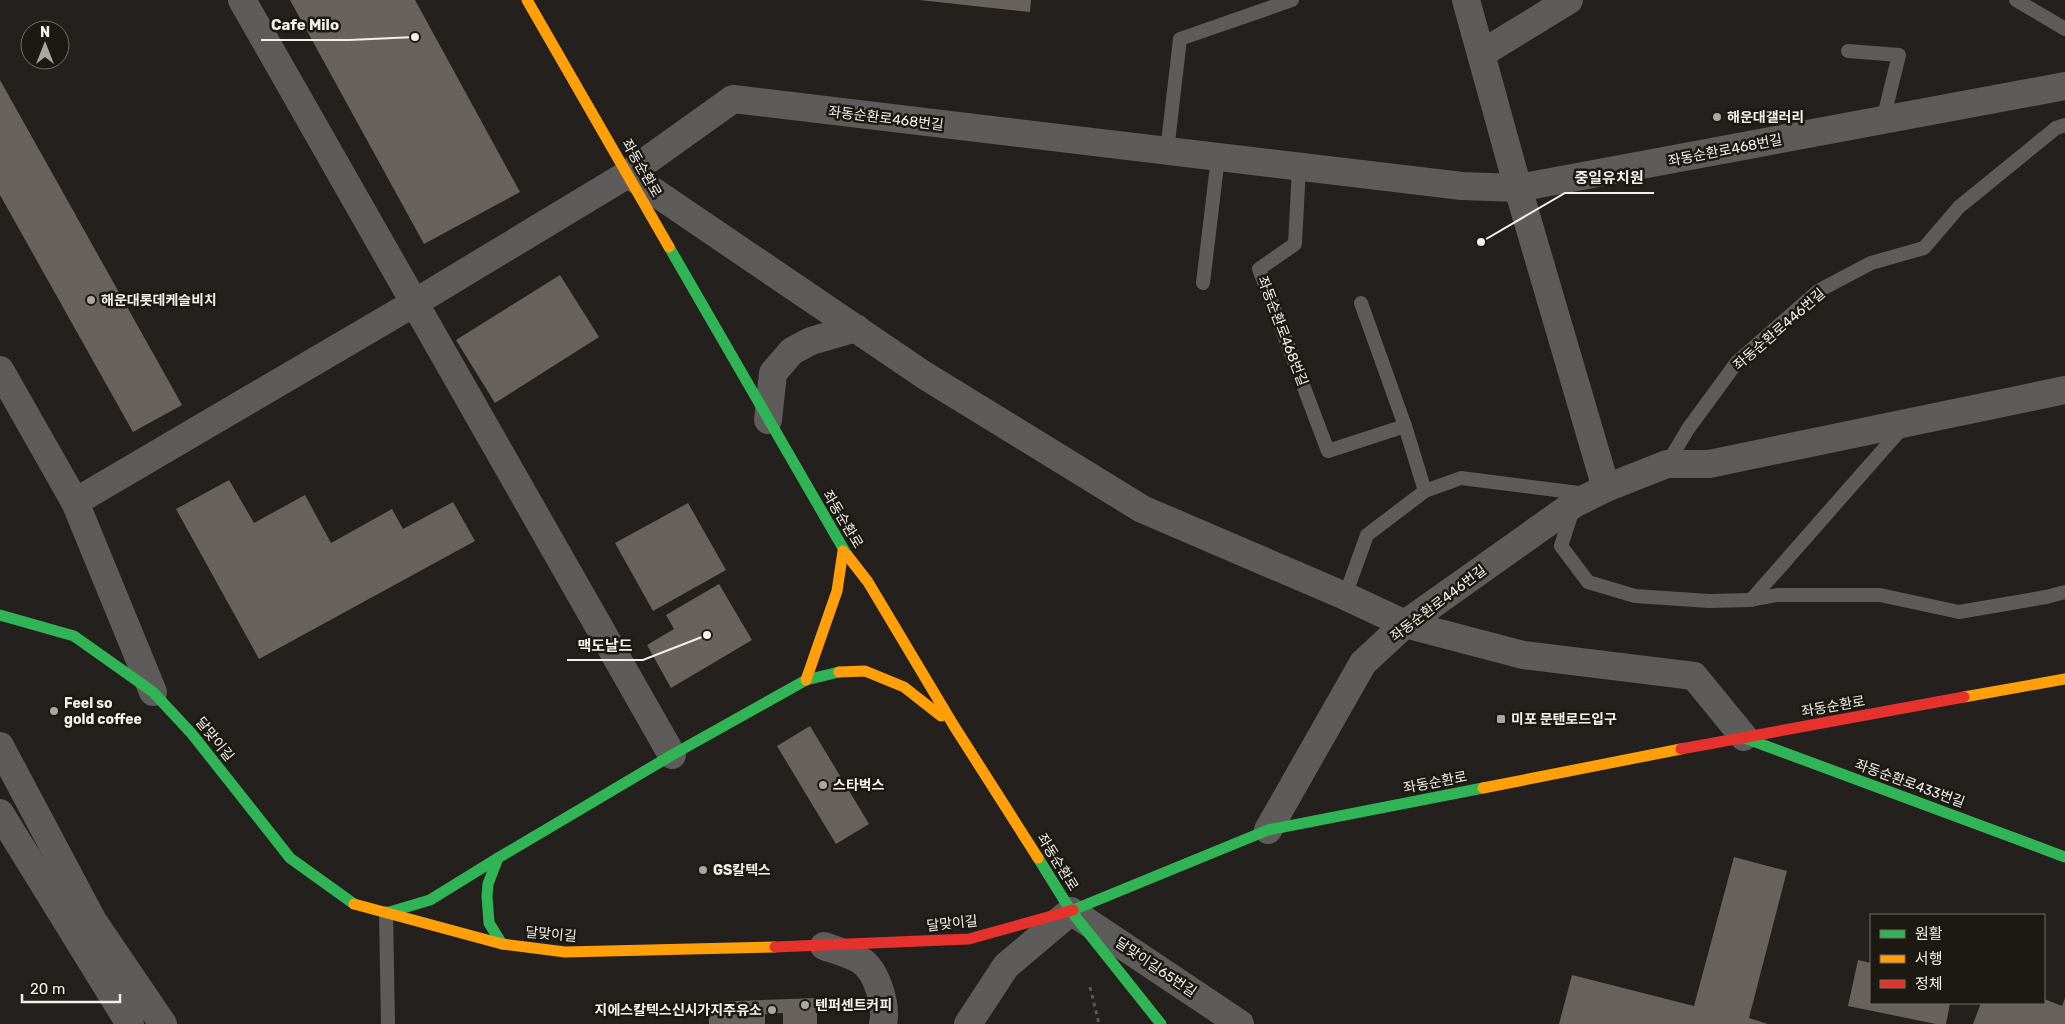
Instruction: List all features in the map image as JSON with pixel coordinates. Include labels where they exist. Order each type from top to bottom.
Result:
[{"type":"main road","name":"좌동순환로","points":[[527,0],[843,551],[868,582],[954,726],[1071,911],[1268,830],[1744,737],[2065,679]]},
{"type":"main road","points":[[806,680],[837,591],[843,551]]},
{"type":"main road","name":"달맞이길","points":[[0,615],[74,636],[153,692],[192,734],[290,858],[350,903],[386,913],[502,944],[565,952],[824,946],[969,939],[1071,911]]},
{"type":"main road","points":[[386,913],[430,900],[672,755],[806,680],[838,672],[865,671],[904,687],[954,726]]},
{"type":"main road","name":"좌동순환로433번길","points":[[1744,737],[2065,857]]},
{"type":"main road","points":[[498,858],[488,884],[488,923],[502,944]]},
{"type":"main road","points":[[1071,911],[1161,1024]]},
{"type":"street","points":[[242,0],[416,302],[672,755]]},
{"type":"street","points":[[1481,54],[1569,0]]},
{"type":"street","points":[[1463,2],[1481,54],[1518,188],[1591,495]]},
{"type":"street","name":"좌동순환로468번길","points":[[75,502],[416,302],[628,174],[733,100],[1462,186],[1518,188],[2065,86]]},
{"type":"street","points":[[628,174],[924,375],[1142,509],[1345,596],[1405,624],[1523,655],[1694,676],[1744,737]]},
{"type":"street","points":[[768,420],[773,373],[792,351],[811,340],[856,328]]},
{"type":"street","points":[[0,370],[75,502],[153,692]]},
{"type":"street","name":"좌동순환로446번길","points":[[1268,830],[1363,663],[1405,624],[1591,495],[1667,464],[1709,464],[2065,390]]},
{"type":"street","points":[[0,746],[94,920],[163,1024]]},
{"type":"street","points":[[0,813],[130,1024]]},
{"type":"street","points":[[968,1024],[1006,966],[1071,911]]},
{"type":"street","name":"달맞이길65번길","points":[[1071,911],[1240,1024]]},
{"type":"street","points":[[824,946],[862,960],[880,985],[884,1017],[883,1024]]},
{"type":"lane","points":[[1167,151],[1180,40],[1292,0]]},
{"type":"lane","points":[[2016,0],[2065,29]]},
{"type":"lane","points":[[1848,51],[1899,55],[1883,120]]},
{"type":"lane","name":"좌동순환로446번길","points":[[1667,464],[1688,429],[1737,362],[1818,291],[1871,263],[1924,248],[1958,207],[2056,128],[2065,124]]},
{"type":"lane","points":[[1203,283],[1218,157]]},
{"type":"lane","name":"좌동순환로468번길","points":[[1298,166],[1295,244],[1259,269],[1328,451],[1405,426]]},
{"type":"lane","points":[[1361,303],[1405,426],[1425,491]]},
{"type":"lane","points":[[1751,600],[1906,424]]},
{"type":"lane","name":"좌동순환로446번길","points":[[1345,596],[1367,535],[1425,491],[1460,478],[1591,495]]},
{"type":"lane","points":[[1591,495],[1561,546],[1588,582],[1635,596],[1751,600],[1778,595],[1880,595],[1958,612],[2065,592]]},
{"type":"lane","points":[[386,913],[388,1024]]},
{"type":"building","points":[[290,0],[415,0],[520,192],[424,244]]},
{"type":"building","points":[[919,0],[1031,0],[1030,12]]},
{"type":"building","name":"해운대롯데케슬비치","points":[[0,80],[182,405],[133,432],[0,195]]},
{"type":"building","points":[[560,275],[599,337],[495,403],[456,340]]},
{"type":"building","points":[[229,480],[254,523],[305,495],[331,543],[392,509],[403,529],[453,502],[475,541],[259,659],[176,509]]},
{"type":"building","points":[[688,503],[726,570],[653,611],[615,543]]},
{"type":"building","points":[[719,584],[752,640],[671,688],[647,645],[674,629],[666,615]]},
{"type":"building","name":"스타벅스","points":[[810,726],[869,824],[836,844],[777,746]]},
{"type":"building","points":[[1734,857],[1787,871],[1749,1018],[1768,1024],[1559,1024],[1572,975],[1694,1006]]},
{"type":"building","points":[[1858,960],[1870,963],[1870,1004],[1950,1004],[1946,1024],[1936,1024],[1848,1006]]},
{"type":"building","points":[[817,998],[817,1024],[783,1024],[783,1013],[765,1014],[765,1024],[709,1024],[708,1002]]},
{"type":"building","points":[[2065,998],[2065,1024],[1973,1024],[1981,1004],[2045,1004],[2045,999],[2062,1006]]},
{"type":"traffic: fast","points":[[669,247],[847,555]]},
{"type":"traffic: fast","points":[[0,615],[74,636],[153,692],[192,734],[290,858],[354,904]]},
{"type":"traffic: fast","points":[[502,944],[489,923],[487,896],[488,884],[498,858],[672,755],[806,680],[839,672]]},
{"type":"traffic: fast","points":[[1745,738],[2065,857]]},
{"type":"traffic: fast","points":[[1073,910],[1268,830],[1483,788]]},
{"type":"traffic: fast","points":[[386,913],[430,900],[498,858]]},
{"type":"traffic: fast","points":[[1038,858],[1071,911],[1161,1024]]},
{"type":"traffic: slow","points":[[527,0],[669,247]]},
{"type":"traffic: slow","points":[[806,680],[837,591],[843,551]]},
{"type":"traffic: slow","points":[[847,555],[868,582],[954,726],[1038,858]]},
{"type":"traffic: slow","points":[[839,672],[865,671],[904,687],[941,716]]},
{"type":"traffic: slow","points":[[1964,697],[2065,679]]},
{"type":"traffic: slow","points":[[1483,788],[1681,749]]},
{"type":"traffic: slow","points":[[354,904],[502,944],[565,952],[775,947]]},
{"type":"traffic: jam","points":[[1681,749],[1964,697]]},
{"type":"traffic: jam","points":[[775,947],[969,939],[1073,910]]},
{"type":"place","name":"Cafe Milo","points":[[415,37]]},
{"type":"place","name":"해운대갤러리","points":[[1717,117]]},
{"type":"place","name":"중일유치원","points":[[1481,242]]},
{"type":"place","name":"해운대롯데케슬비치","points":[[91,300]]},
{"type":"place","name":"맥도날드","points":[[707,635]]},
{"type":"place","name":"Feel so gold coffee","points":[[54,711]]},
{"type":"place","name":"미포 문탠로드입구","points":[[1501,719]]},
{"type":"place","name":"스타벅스","points":[[823,785]]},
{"type":"place","name":"GS칼텍스","points":[[703,870]]},
{"type":"place","name":"텐퍼센트커피","points":[[805,1005]]},
{"type":"place","name":"지에스칼텍스신시가지주유소","points":[[772,1010]]}]
